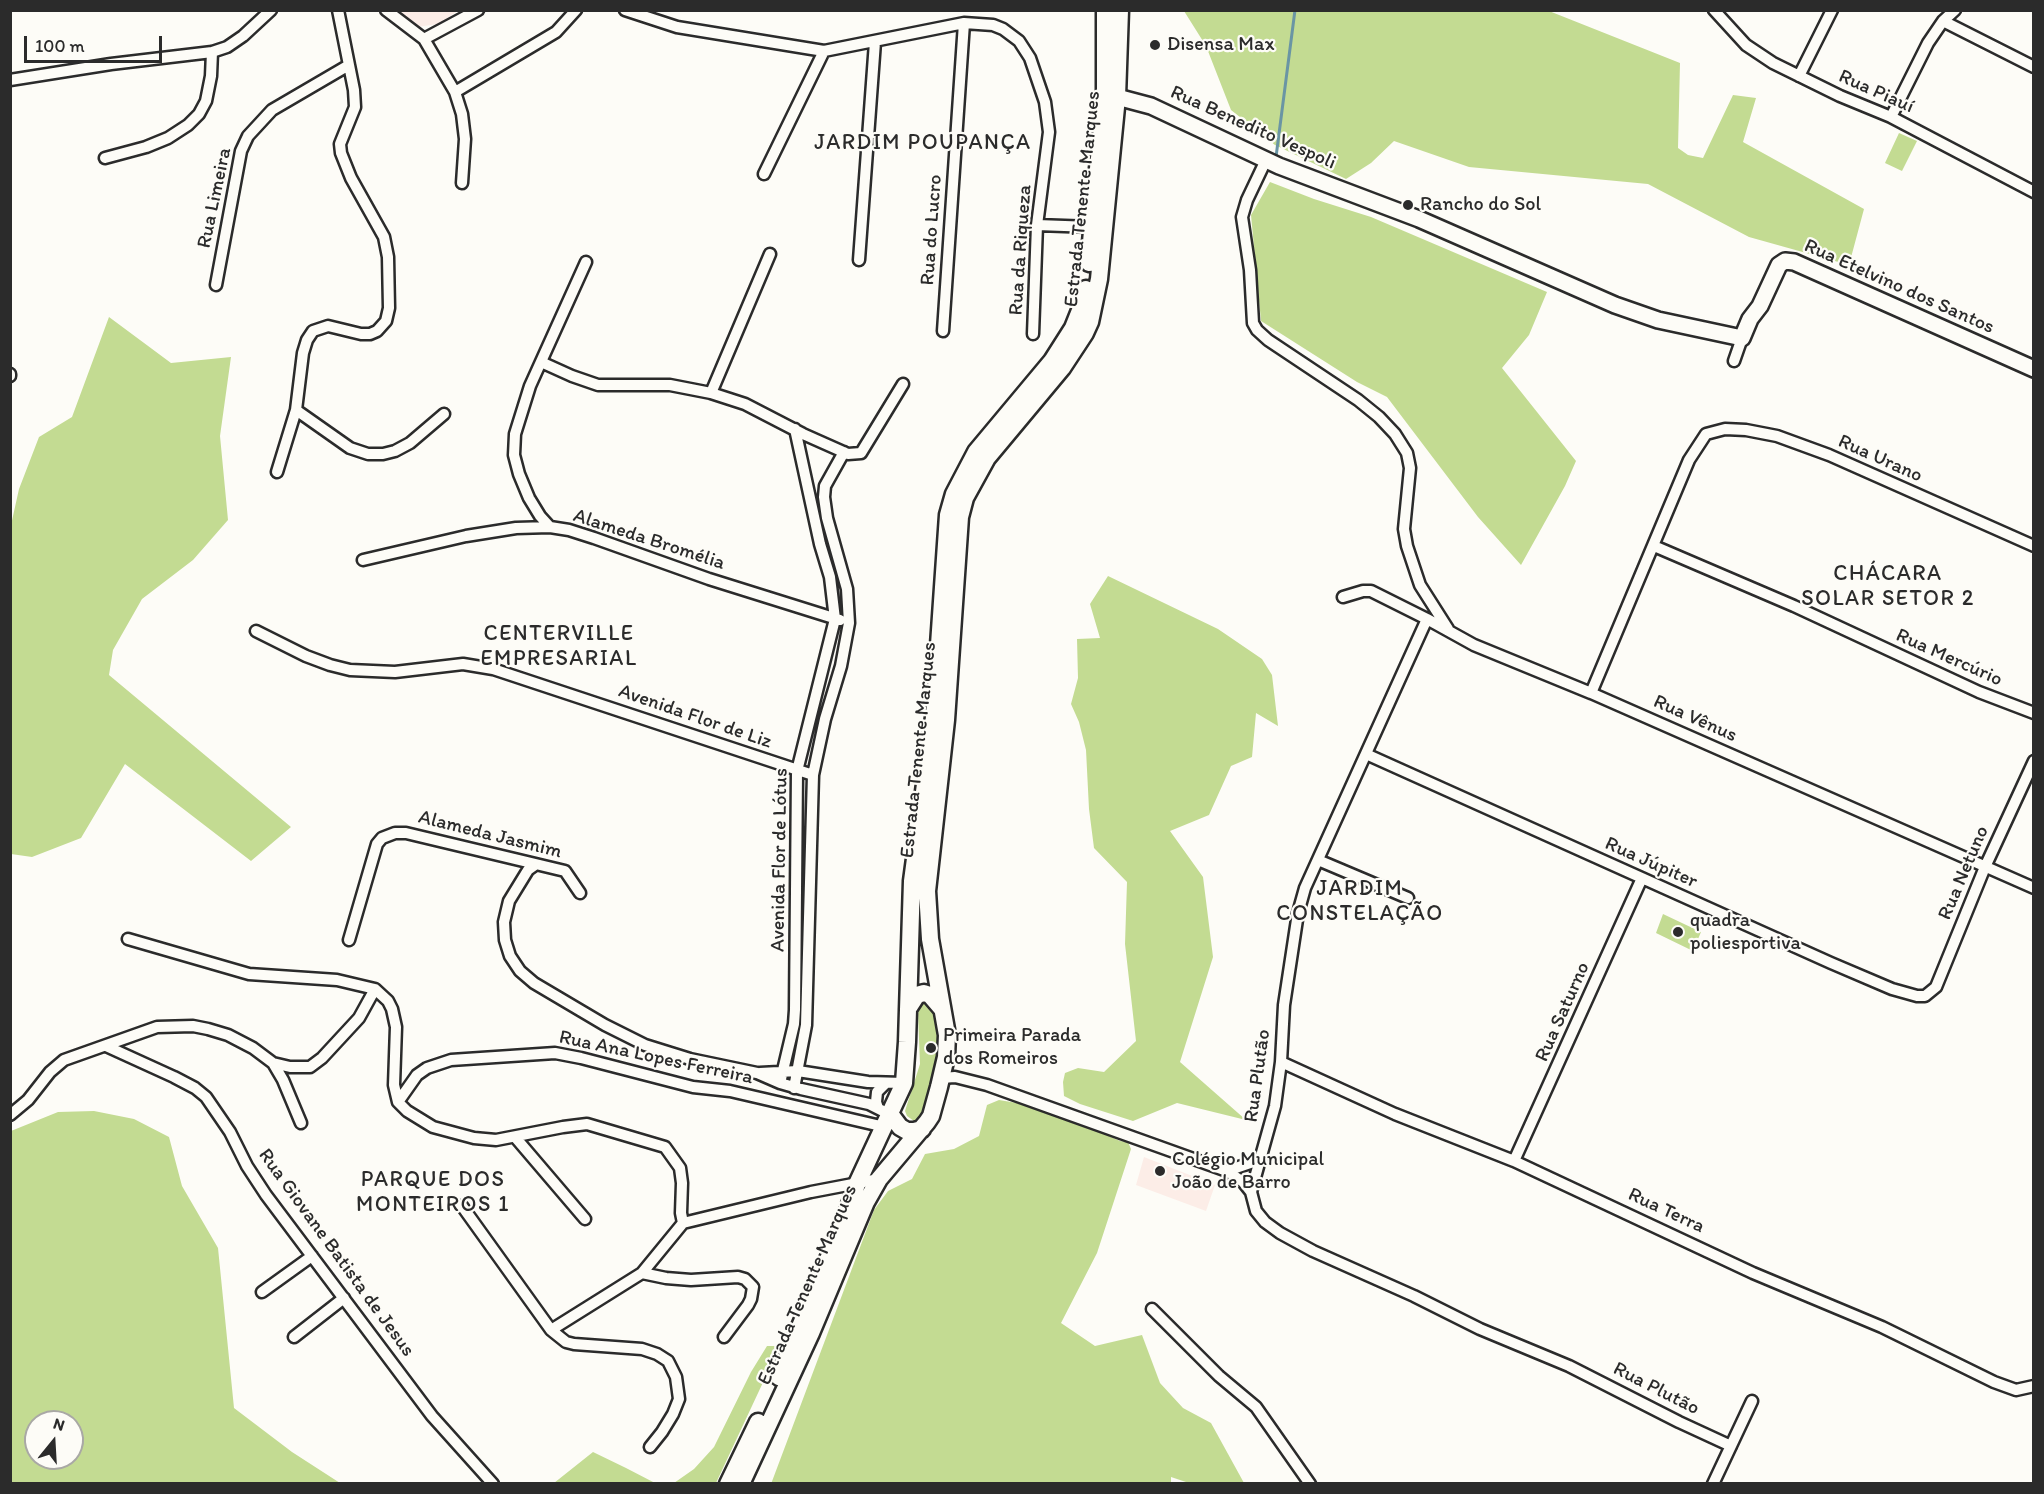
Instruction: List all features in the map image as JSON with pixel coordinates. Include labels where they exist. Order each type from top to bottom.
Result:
[{"type":"main road","name":"Estrada Tenente Marques","points":[[728,1484],[778,1380],[846,1216],[856,1184],[885,1117],[904,1083],[912,881],[934,717],[948,515],[954,494],[976,452],[1052,361],[1074,328],[1085,294],[1105,95],[1105,10]]},
{"type":"main road","name":"Estrada Tenente Marques","points":[[741,1484],[811,1333],[866,1202],[879,1179],[931,1116],[941,1078],[946,1057],[947,1035],[929,930],[927,891],[946,720],[960,517],[965,498],[987,458],[1062,368],[1090,322],[1097,294],[1117,97],[1120,10]]},
{"type":"main road","points":[[908,1009],[917,995],[924,993],[930,995],[943,1010]]},
{"type":"main road","points":[[885,1117],[907,1131],[922,1129]]},
{"type":"street","points":[[10,80],[111,64],[212,52],[235,42],[272,10]]},
{"type":"street","points":[[277,472],[299,397],[303,353],[313,331],[328,326],[370,334],[377,331],[386,321],[390,308],[388,257],[384,237],[351,178],[340,153],[340,144],[355,107],[354,90],[338,10]]},
{"type":"street","points":[[387,10],[424,39],[455,92],[462,114],[465,139],[462,183]]},
{"type":"street","points":[[424,39],[478,10]]},
{"type":"street","points":[[455,92],[550,36],[567,22],[576,10]]},
{"type":"street","name":"Rua da Riqueza","points":[[625,10],[677,27],[824,51],[964,23],[993,25],[1003,29],[1019,41],[1030,58],[1037,76],[1045,102],[1049,132],[1037,225],[1033,334]]},
{"type":"street","name":"Rua Piauí","points":[[1714,10],[1746,45],[1773,63],[1840,96],[1892,117],[2034,192]]},
{"type":"street","points":[[1799,76],[1832,10]]},
{"type":"street","points":[[1892,117],[1928,43],[1943,21],[1955,10]]},
{"type":"street","points":[[1943,21],[2034,67]]},
{"type":"street","name":"Rua do Lucro","points":[[944,331],[964,23]]},
{"type":"street","points":[[859,260],[875,42]]},
{"type":"street","points":[[764,174],[824,51]]},
{"type":"street","points":[[105,158],[146,147],[168,138],[193,120],[206,101],[211,76],[212,52]]},
{"type":"street","name":"Rua Limeira","points":[[216,285],[241,152],[248,136],[272,110],[349,65]]},
{"type":"street","name":"Rua Benedito Vespoli","points":[[1117,97],[1151,106],[1266,160],[1419,219],[1615,305],[1658,320],[1742,338]]},
{"type":"street","points":[[1266,160],[1246,200],[1242,217],[1250,270],[1253,323],[1268,340],[1358,400],[1395,434],[1407,453],[1410,468],[1404,529],[1407,546],[1420,585],[1450,632]]},
{"type":"street","points":[[1037,225],[1092,228]]},
{"type":"street","points":[[711,393],[770,254]]},
{"type":"street","name":"Rua Etelvino dos Santos","points":[[1734,361],[1750,319],[1760,306],[1779,265],[1785,261],[1794,262],[2034,369]]},
{"type":"street","points":[[550,527],[529,498],[519,474],[514,455],[515,434],[520,412],[586,262]]},
{"type":"street","points":[[541,362],[598,385],[670,385],[711,393],[745,404],[844,452],[861,453],[903,384]]},
{"type":"street","points":[[296,410],[350,448],[368,454],[395,451],[410,443],[444,414]]},
{"type":"street","name":"Avenida Flor de Lótus","points":[[780,1083],[794,1024],[795,1010],[797,771],[835,619],[830,577],[820,543],[795,429]]},
{"type":"street","name":"Rua Urano","points":[[1654,546],[1689,460],[1706,434],[1725,429],[1746,430],[1777,436],[1829,455],[2034,546]]},
{"type":"street","name":"Avenida Flor de Lótus","points":[[794,1088],[807,1008],[813,776],[825,719],[841,666],[849,622],[847,590],[827,518],[824,497],[825,486],[844,452]]},
{"type":"street","name":"Alameda Bromélia","points":[[363,560],[466,536],[516,528],[550,527],[569,530],[710,579],[849,622]]},
{"type":"street","points":[[1591,693],[1654,546]]},
{"type":"street","name":"Rua Mercúrio","points":[[1654,546],[1794,606],[1979,692],[2034,713]]},
{"type":"street","name":"Rua Vênus","points":[[1343,597],[1371,591],[1474,645],[1591,693],[2034,888]]},
{"type":"street","name":"Rua Plutão","points":[[1427,619],[1305,888],[1298,913],[1284,1005],[1281,1062],[1275,1106],[1251,1192],[1256,1211],[1265,1222],[1280,1233],[1368,1277],[1414,1296],[1480,1329],[1569,1366],[1731,1446]]},
{"type":"street","name":"Avenida Flor de Liz","points":[[256,631],[306,656],[350,670],[395,672],[463,664],[493,669],[813,776]]},
{"type":"street","name":"Rua Júpiter","points":[[1366,754],[1892,989],[1925,996]]},
{"type":"street","name":"Rua Netuno","points":[[1925,996],[1936,987],[1985,867],[2034,761]]},
{"type":"street","name":"Alameda Jasmim","points":[[349,940],[373,854],[377,844],[387,834],[406,833],[565,872],[580,893]]},
{"type":"street","points":[[1318,860],[1408,898]]},
{"type":"street","points":[[535,865],[528,870],[509,901],[504,922],[505,940],[510,956],[520,971],[534,982],[605,1025],[645,1045],[690,1059],[757,1073],[794,1088],[885,1117]]},
{"type":"street","name":"Rua Saturno","points":[[1514,1161],[1642,878]]},
{"type":"street","points":[[128,939],[249,974],[337,980],[375,989],[388,1001],[392,1009],[396,1027],[394,1085],[398,1102],[407,1112],[433,1127],[474,1138],[496,1140],[563,1127],[587,1125],[665,1148],[680,1168],[683,1223]]},
{"type":"street","points":[[273,1063],[290,1067],[310,1067],[322,1058],[359,1018],[375,989]]},
{"type":"street","points":[[10,1114],[28,1100],[57,1065],[64,1060],[157,1027],[193,1026],[228,1035],[253,1048],[273,1063],[283,1080],[301,1123]]},
{"type":"street","name":"Rua Giovane Batista de Jesus","points":[[106,1046],[174,1077],[195,1088],[206,1097],[230,1131],[247,1166],[266,1195],[432,1416],[493,1484]]},
{"type":"street","name":"Rua Ana Lopes Ferreira","points":[[398,1102],[417,1075],[428,1068],[451,1060],[555,1053],[693,1087],[885,1117]]},
{"type":"street","points":[[946,1057],[949,1064],[987,1085]]},
{"type":"street","name":"Rua Terra","points":[[1281,1062],[1395,1114],[1514,1161],[1754,1273],[1882,1327],[2007,1388],[2016,1390],[2034,1386]]},
{"type":"street","points":[[757,1073],[798,1071],[868,1082],[904,1083]]},
{"type":"street","points":[[941,1078],[956,1077],[987,1085],[1227,1171],[1243,1182],[1251,1192]]},
{"type":"street","points":[[885,1117],[876,1098],[877,1092],[886,1083]]},
{"type":"street","points":[[515,1137],[585,1219]]},
{"type":"street","points":[[1227,1171],[1259,1160]]},
{"type":"street","points":[[551,1330],[642,1273],[683,1223],[811,1192],[879,1179]]},
{"type":"street","points":[[462,1206],[551,1330],[566,1342],[642,1349],[668,1361],[676,1377],[679,1399],[668,1423],[650,1447]]},
{"type":"street","points":[[262,1292],[312,1256]]},
{"type":"street","points":[[642,1273],[691,1280],[732,1277],[745,1279],[753,1287],[751,1299],[724,1337]]},
{"type":"street","points":[[294,1337],[344,1298]]},
{"type":"street","points":[[1152,1309],[1211,1368],[1256,1407],[1310,1484]]},
{"type":"street","points":[[1713,1484],[1752,1401]]},
{"type":"shaded area","points":[[395,11],[458,11],[438,24],[417,27]]},
{"type":"shaded area","name":"Colégio Municipal João de Barro","points":[[1144,1157],[1215,1185],[1206,1211],[1136,1185]]},
{"type":"green space","points":[[1184,11],[1549,11],[1680,63],[1678,148],[1688,155],[1703,158],[1733,95],[1756,98],[1743,142],[1864,209],[1849,265],[1749,237],[1648,184],[1469,167],[1394,141],[1371,163],[1346,179],[1275,145],[1231,110],[1206,46]]},
{"type":"green space","points":[[1899,133],[1917,141],[1902,171],[1885,163]]},
{"type":"green space","points":[[1270,182],[1371,217],[1547,292],[1529,335],[1502,368],[1576,461],[1565,486],[1521,565],[1478,517],[1387,397],[1357,382],[1261,321],[1251,215]]},
{"type":"green space","points":[[109,317],[171,363],[231,357],[220,436],[228,520],[193,560],[142,599],[113,650],[109,675],[291,827],[251,861],[125,764],[81,838],[32,857],[11,854],[11,525],[19,489],[39,437],[72,417]]},
{"type":"green space","points":[[1108,576],[1218,629],[1262,659],[1272,675],[1278,726],[1256,713],[1252,757],[1231,766],[1209,815],[1170,831],[1203,877],[1213,957],[1180,1062],[1246,1120],[1177,1103],[1133,1121],[1080,1104],[1064,1096],[1065,1073],[1078,1068],[1104,1072],[1136,1041],[1125,944],[1127,882],[1094,848],[1089,809],[1086,750],[1079,722],[1071,704],[1078,678],[1077,639],[1100,638],[1090,604]]},
{"type":"green space","name":"quadra poliesportiva","points":[[1663,914],[1701,932],[1693,951],[1656,933]]},
{"type":"green space","points":[[929,999],[940,1026],[939,1053],[924,1114],[914,1121],[907,1116],[905,1111],[920,1064],[918,1014],[920,1002]]},
{"type":"green space","points":[[999,1100],[1017,1103],[1076,1121],[1120,1141],[1128,1142],[1131,1149],[1097,1253],[1061,1323],[1095,1346],[1142,1335],[1160,1383],[1183,1408],[1211,1423],[1244,1483],[1189,1483],[1171,1477],[1171,1484],[771,1484],[874,1210],[888,1191],[912,1179],[925,1154],[954,1149],[979,1136],[987,1105]]},
{"type":"green space","points":[[94,1111],[134,1119],[169,1137],[182,1186],[218,1248],[234,1408],[292,1452],[340,1483],[11,1483],[11,1131],[58,1112]]},
{"type":"green space","points":[[767,1346],[780,1346],[716,1483],[674,1483],[694,1469],[714,1447],[751,1372]]},
{"type":"green space","points":[[593,1452],[626,1468],[655,1483],[554,1483]]},
{"type":"waterway","points":[[1276,157],[1295,10]]},
{"type":"place","name":"Disensa Max","points":[[1155,45]]},
{"type":"place","name":"Rancho do Sol","points":[[1408,205]]},
{"type":"place","name":"quadra poliesportiva","points":[[1678,932]]},
{"type":"place","name":"Primeira Parada dos Romeiros","points":[[931,1048]]},
{"type":"place","name":"Colégio Municipal João de Barro","points":[[1160,1171]]},
{"type":"district","name":"JARDIM POUPANÇA","points":[[923,143]]},
{"type":"district","name":"CHÁCARA SOLAR SETOR 2","points":[[1888,586]]},
{"type":"district","name":"CENTERVILLE EMPRESARIAL","points":[[559,646]]},
{"type":"district","name":"JARDIM CONSTELAÇÃO","points":[[1360,902]]},
{"type":"district","name":"PARQUE DOS MONTEIROS 1","points":[[433,1192]]}]
